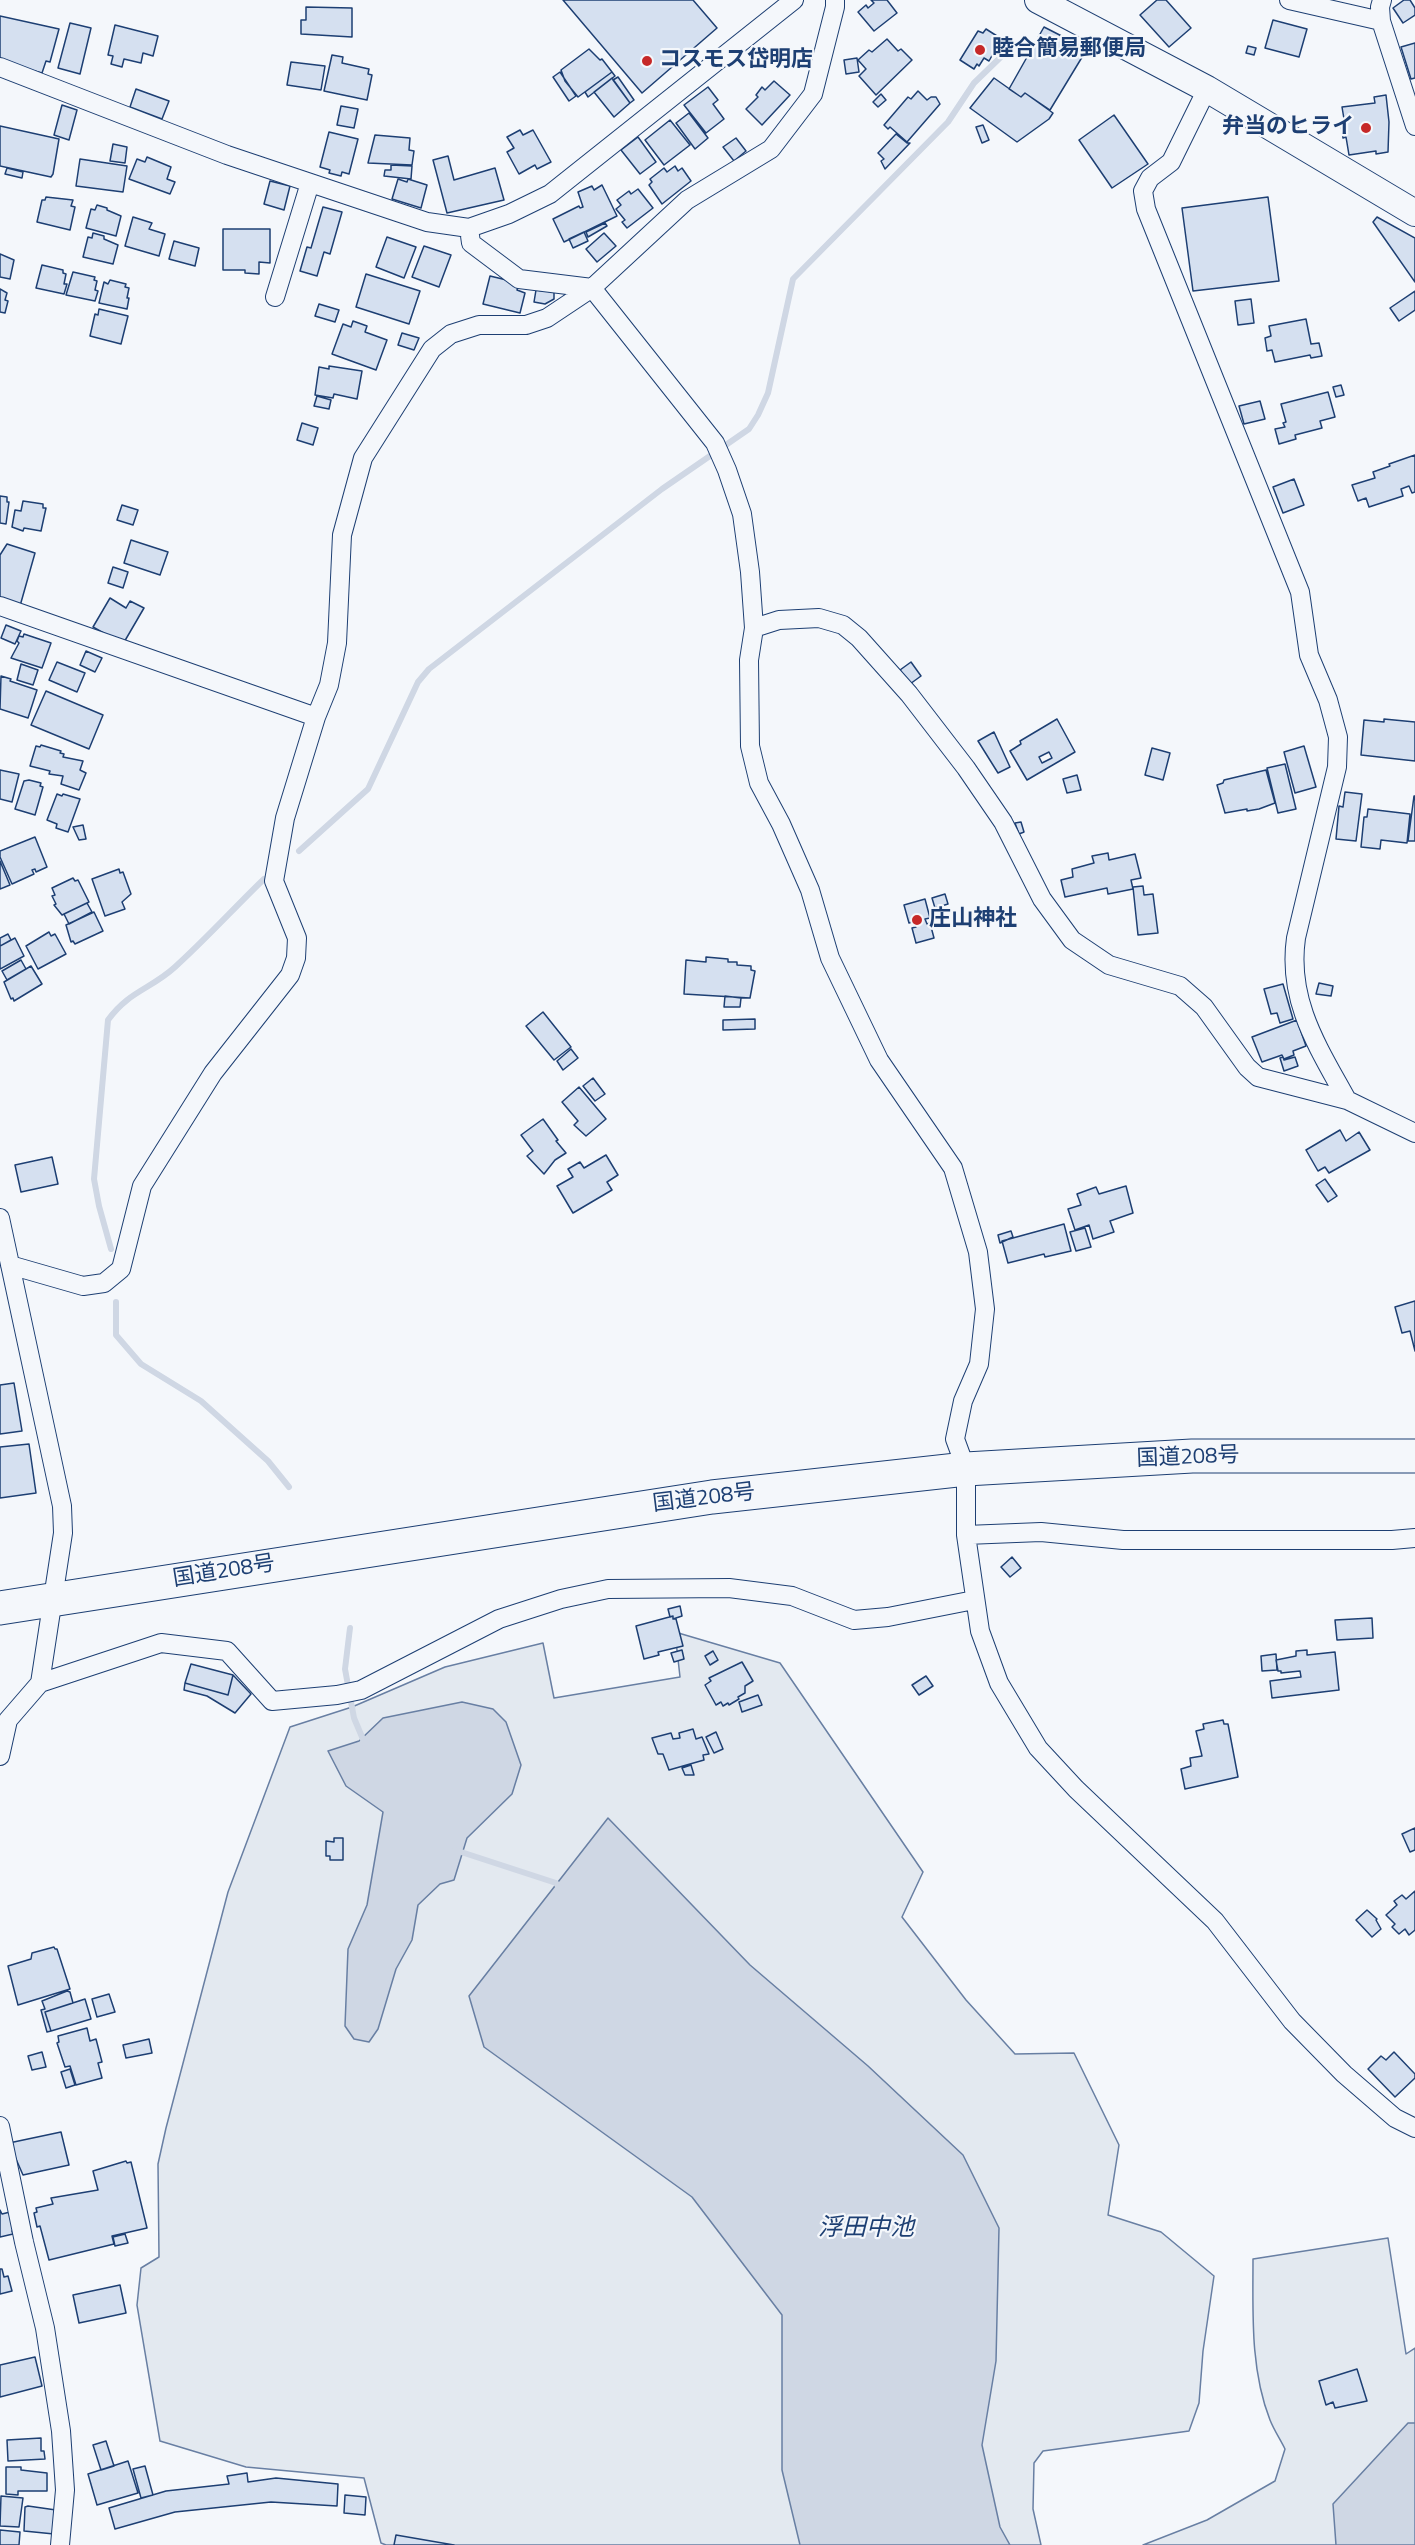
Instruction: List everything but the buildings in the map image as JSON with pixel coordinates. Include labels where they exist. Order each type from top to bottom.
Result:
[{"type":"highway","name":"国道208号","points":[[0,1608],[712,1497],[966,1469],[1192,1456],[1415,1456]]},
{"type":"main road","points":[[1038,0],[1207,89],[1415,213]]},
{"type":"street","points":[[0,66],[227,155],[427,222],[469,228],[509,214],[550,194],[794,0]]},
{"type":"street","points":[[6,1258],[83,1286],[104,1283],[121,1269],[142,1186],[213,1073],[290,975],[296,958],[297,938],[274,881],[285,818],[316,717],[329,685],[337,643],[342,535],[363,458],[408,386],[432,350],[451,334],[479,325],[526,325],[548,318],[592,288],[687,200],[771,149],[813,94],[835,0]]},
{"type":"street","points":[[1289,0],[1381,21]]},
{"type":"street","points":[[1382,0],[1381,21],[1415,126]]},
{"type":"street","points":[[1207,89],[1171,162],[1150,177],[1143,191],[1146,209],[1300,592],[1309,655],[1328,700],[1338,737],[1337,767],[1296,938],[1293,961],[1298,997],[1311,1036],[1347,1100]]},
{"type":"street","points":[[276,297],[310,183]]},
{"type":"street","points":[[469,228],[471,243],[519,279],[592,288],[715,443],[724,462],[742,514],[754,628],[749,660],[750,746],[759,783],[781,824],[810,890],[830,958],[879,1060],[953,1168],[978,1252],[985,1309],[979,1364],[963,1401],[955,1439],[966,1469],[966,1535],[974,1600],[980,1631],[999,1683],[1038,1748],[1076,1789],[1215,1921],[1292,2021],[1344,2074],[1395,2118],[1415,2128]]},
{"type":"street","points":[[0,606],[316,717]]},
{"type":"street","points":[[754,628],[779,620],[819,618],[843,626],[859,638],[909,694],[966,768],[1003,822],[1042,899],[1072,940],[1109,965],[1180,986],[1204,1007],[1246,1066],[1258,1077],[1347,1100],[1415,1133]]},
{"type":"street","points":[[0,1218],[6,1258],[62,1506],[63,1533],[39,1683],[8,1720],[0,1756]]},
{"type":"street","points":[[966,1535],[1041,1532],[1123,1540],[1392,1540],[1415,1538]]},
{"type":"street","points":[[39,1683],[161,1643],[226,1651],[272,1701],[337,1695],[361,1690],[499,1619],[561,1599],[608,1589],[729,1588],[792,1596],[854,1620],[888,1617],[974,1600]]},
{"type":"street","points":[[0,2126],[45,2328],[61,2431],[65,2490],[60,2545]]},
{"type":"shaded area","points":[[675,1632],[780,1663],[923,1872],[902,1917],[966,2000],[1015,2054],[1074,2053],[1119,2145],[1108,2215],[1161,2232],[1214,2276],[1203,2351],[1199,2403],[1189,2431],[1043,2451],[1034,2463],[1033,2509],[1041,2545],[386,2545],[381,2543],[364,2478],[246,2467],[160,2441],[137,2305],[141,2268],[159,2257],[158,2164],[228,1892],[290,1727],[352,1707],[445,1667],[543,1643],[554,1698],[680,1677]]},
{"type":"shaded area","points":[[1388,2238],[1406,2354],[1415,2348],[1415,2545],[1143,2545],[1207,2520],[1275,2481],[1285,2449],[1270,2420],[1259,2381],[1254,2340],[1253,2259]]},
{"type":"water","points":[[462,1702],[493,1709],[506,1722],[521,1765],[512,1794],[467,1838],[454,1880],[440,1884],[418,1905],[412,1940],[396,1969],[378,2029],[369,2042],[354,2039],[345,2026],[348,1949],[367,1905],[383,1812],[346,1786],[328,1751],[359,1741],[383,1718]]},
{"type":"water","name":"浮田中池","points":[[608,1818],[750,1965],[868,2066],[963,2155],[999,2228],[996,2361],[982,2445],[1000,2527],[1010,2545],[800,2545],[782,2470],[782,2315],[692,2197],[484,2047],[469,1996]]},
{"type":"water","points":[[1408,2423],[1415,2423],[1415,2545],[1336,2545],[1333,2504]]},
{"type":"waterway","points":[[299,851],[368,789],[418,682],[429,669],[662,489],[749,429],[768,393],[793,279],[948,122],[974,83],[1008,50]]},
{"type":"waterway","points":[[111,1249],[94,1179],[108,1020],[132,996],[175,967],[264,879]]},
{"type":"waterway","points":[[116,1302],[116,1335],[141,1364],[201,1401],[268,1461],[289,1487]]},
{"type":"waterway","points":[[350,1628],[345,1669],[354,1718],[365,1744]]},
{"type":"waterway","points":[[455,1850],[556,1883],[561,1891]]},
{"type":"place","name":"睦合簡易郵便局","points":[[980,50]]},
{"type":"place","name":"コスモス岱明店","points":[[647,61]]},
{"type":"place","name":"弁当のヒライ","points":[[1366,128]]},
{"type":"place","name":"庄山神社","points":[[917,920]]}]
